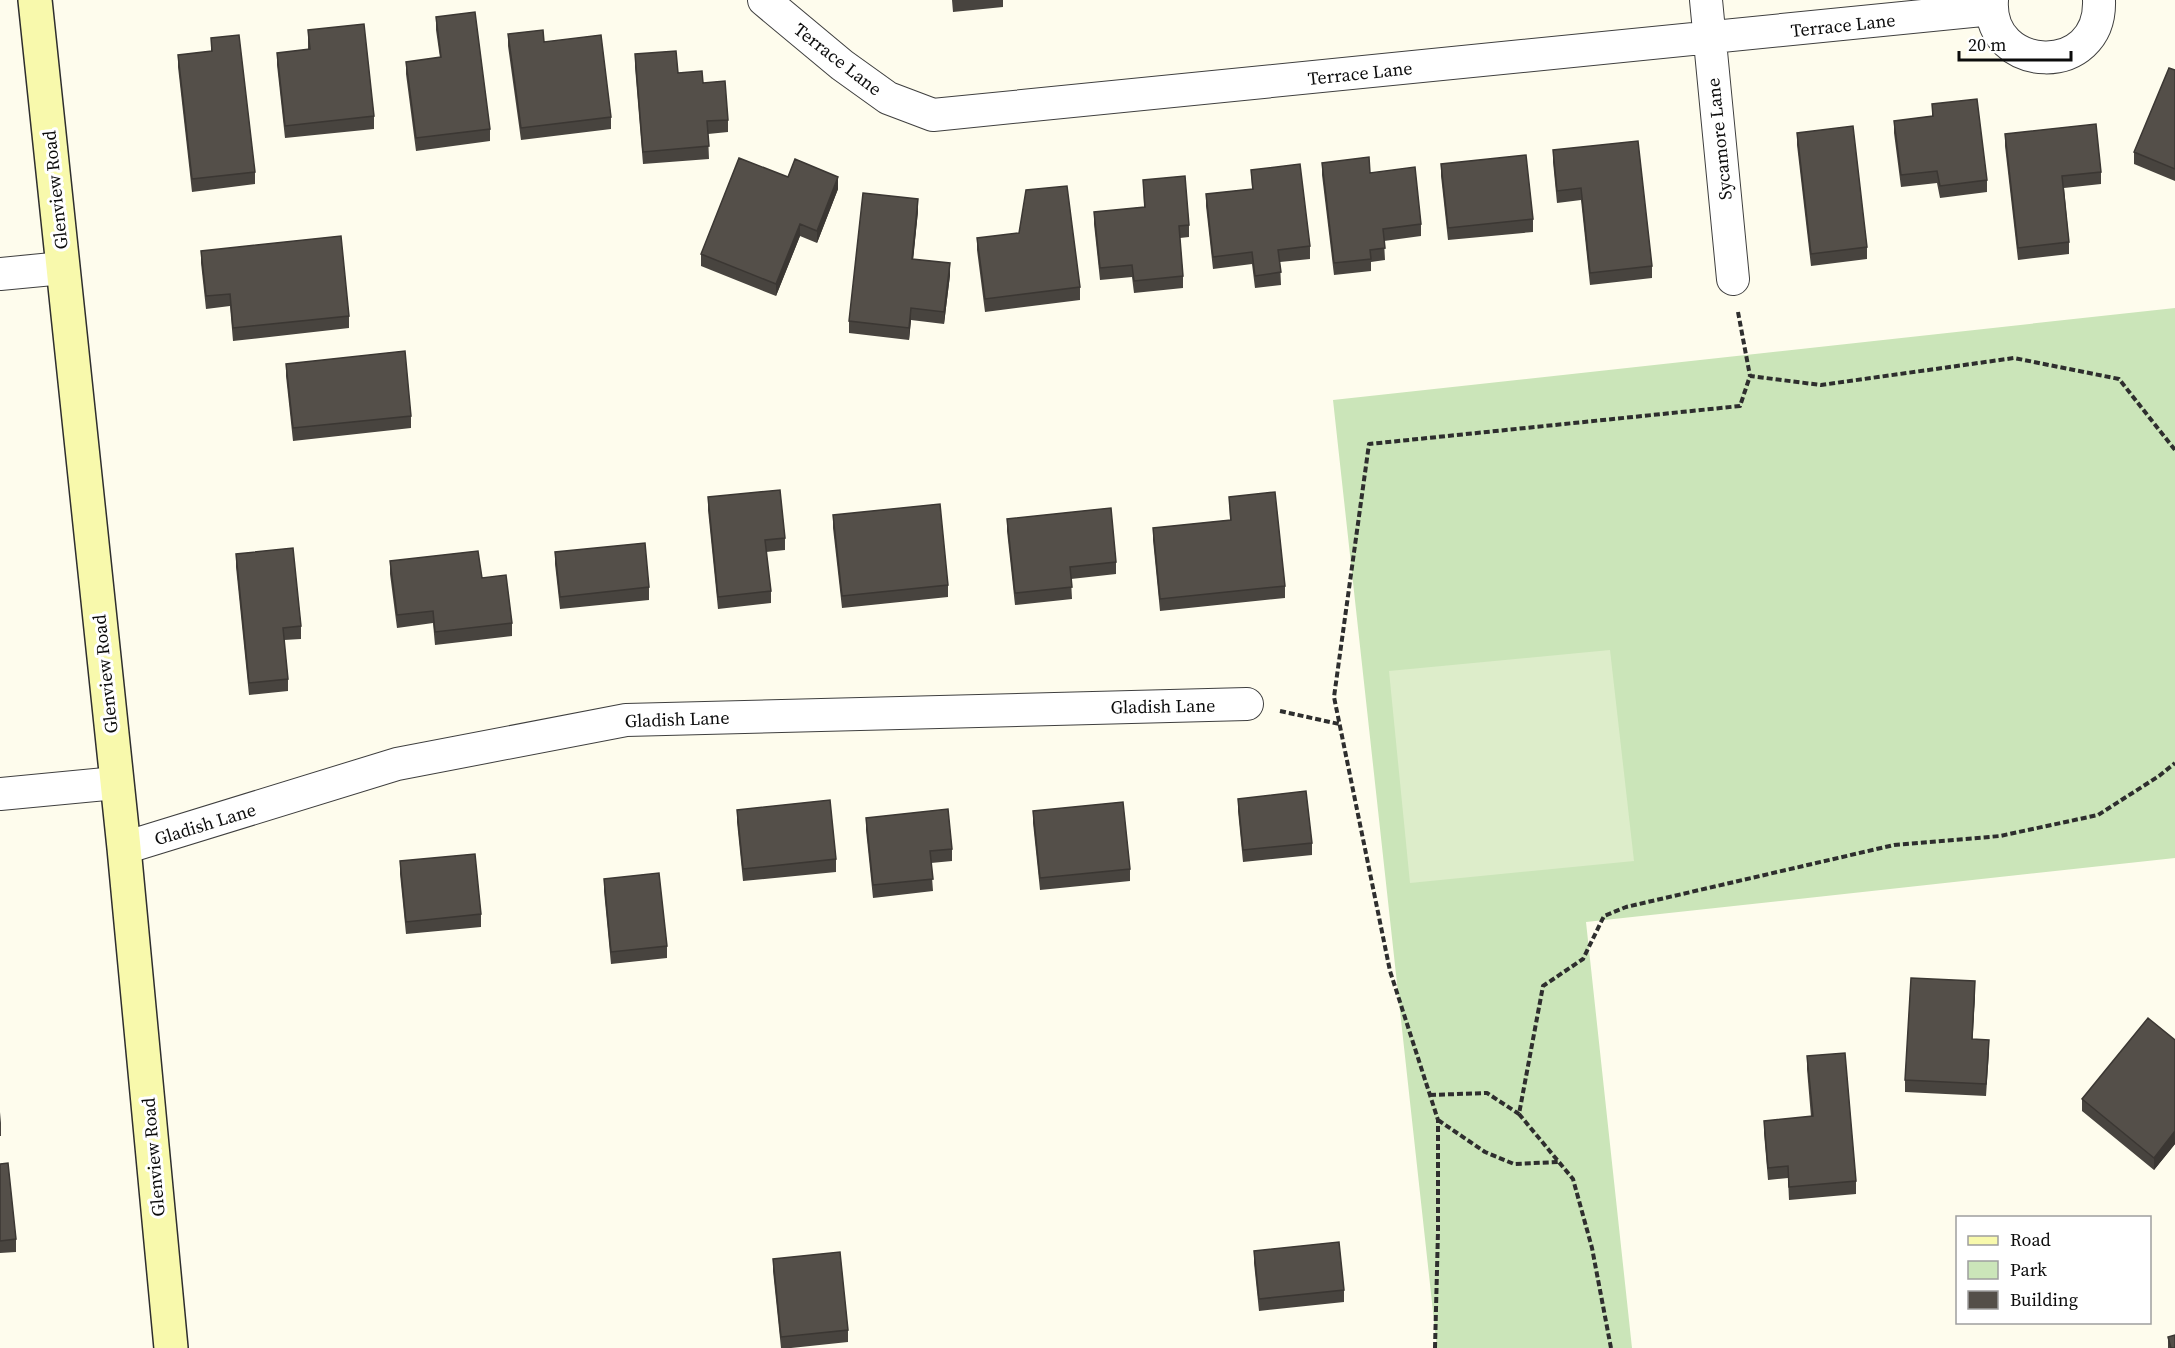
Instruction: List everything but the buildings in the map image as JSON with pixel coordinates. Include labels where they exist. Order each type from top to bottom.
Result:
[{"type":"main road","name":"Glenview Road","points":[[35,0],[124,848],[171,1348]]},
{"type":"street","name":"Terrace Lane","points":[[764,0],[842,65],[888,98],[933,115],[1709,39],[1992,5],[1997,26],[2006,41],[2020,52],[2036,58],[2054,58],[2071,52],[2085,42],[2100,11],[2099,0]]},
{"type":"street","name":"Sycamore Lane","points":[[1706,0],[1733,279]]},
{"type":"street","points":[[0,274],[63,268]]},
{"type":"street","name":"Gladish Lane","points":[[124,848],[397,764],[626,720],[1247,704]]},
{"type":"street","points":[[0,794],[116,783]]},
{"type":"path","points":[[1435,1348],[1438,1119],[1390,971],[1334,697],[1369,444],[1740,406],[1750,376],[1733,279]]},
{"type":"path","points":[[1750,376],[1821,385],[2014,358],[2119,378],[2175,450]]},
{"type":"path","points":[[1247,704],[1339,724]]},
{"type":"path","points":[[1519,1114],[1543,986],[1583,959],[1604,916],[1626,907],[1894,845],[2000,836],[2098,815],[2159,776],[2175,763]]},
{"type":"path","points":[[1430,1095],[1487,1093],[1519,1114],[1573,1179],[1592,1248],[1611,1348]]},
{"type":"path","points":[[1438,1119],[1485,1152],[1514,1164],[1559,1162]]},
{"type":"green space","points":[[2175,308],[2175,858],[1586,922],[1632,1348],[1437,1348],[1333,400]]},
{"type":"green space","points":[[1610,650],[1634,861],[1410,883],[1389,671]]}]
